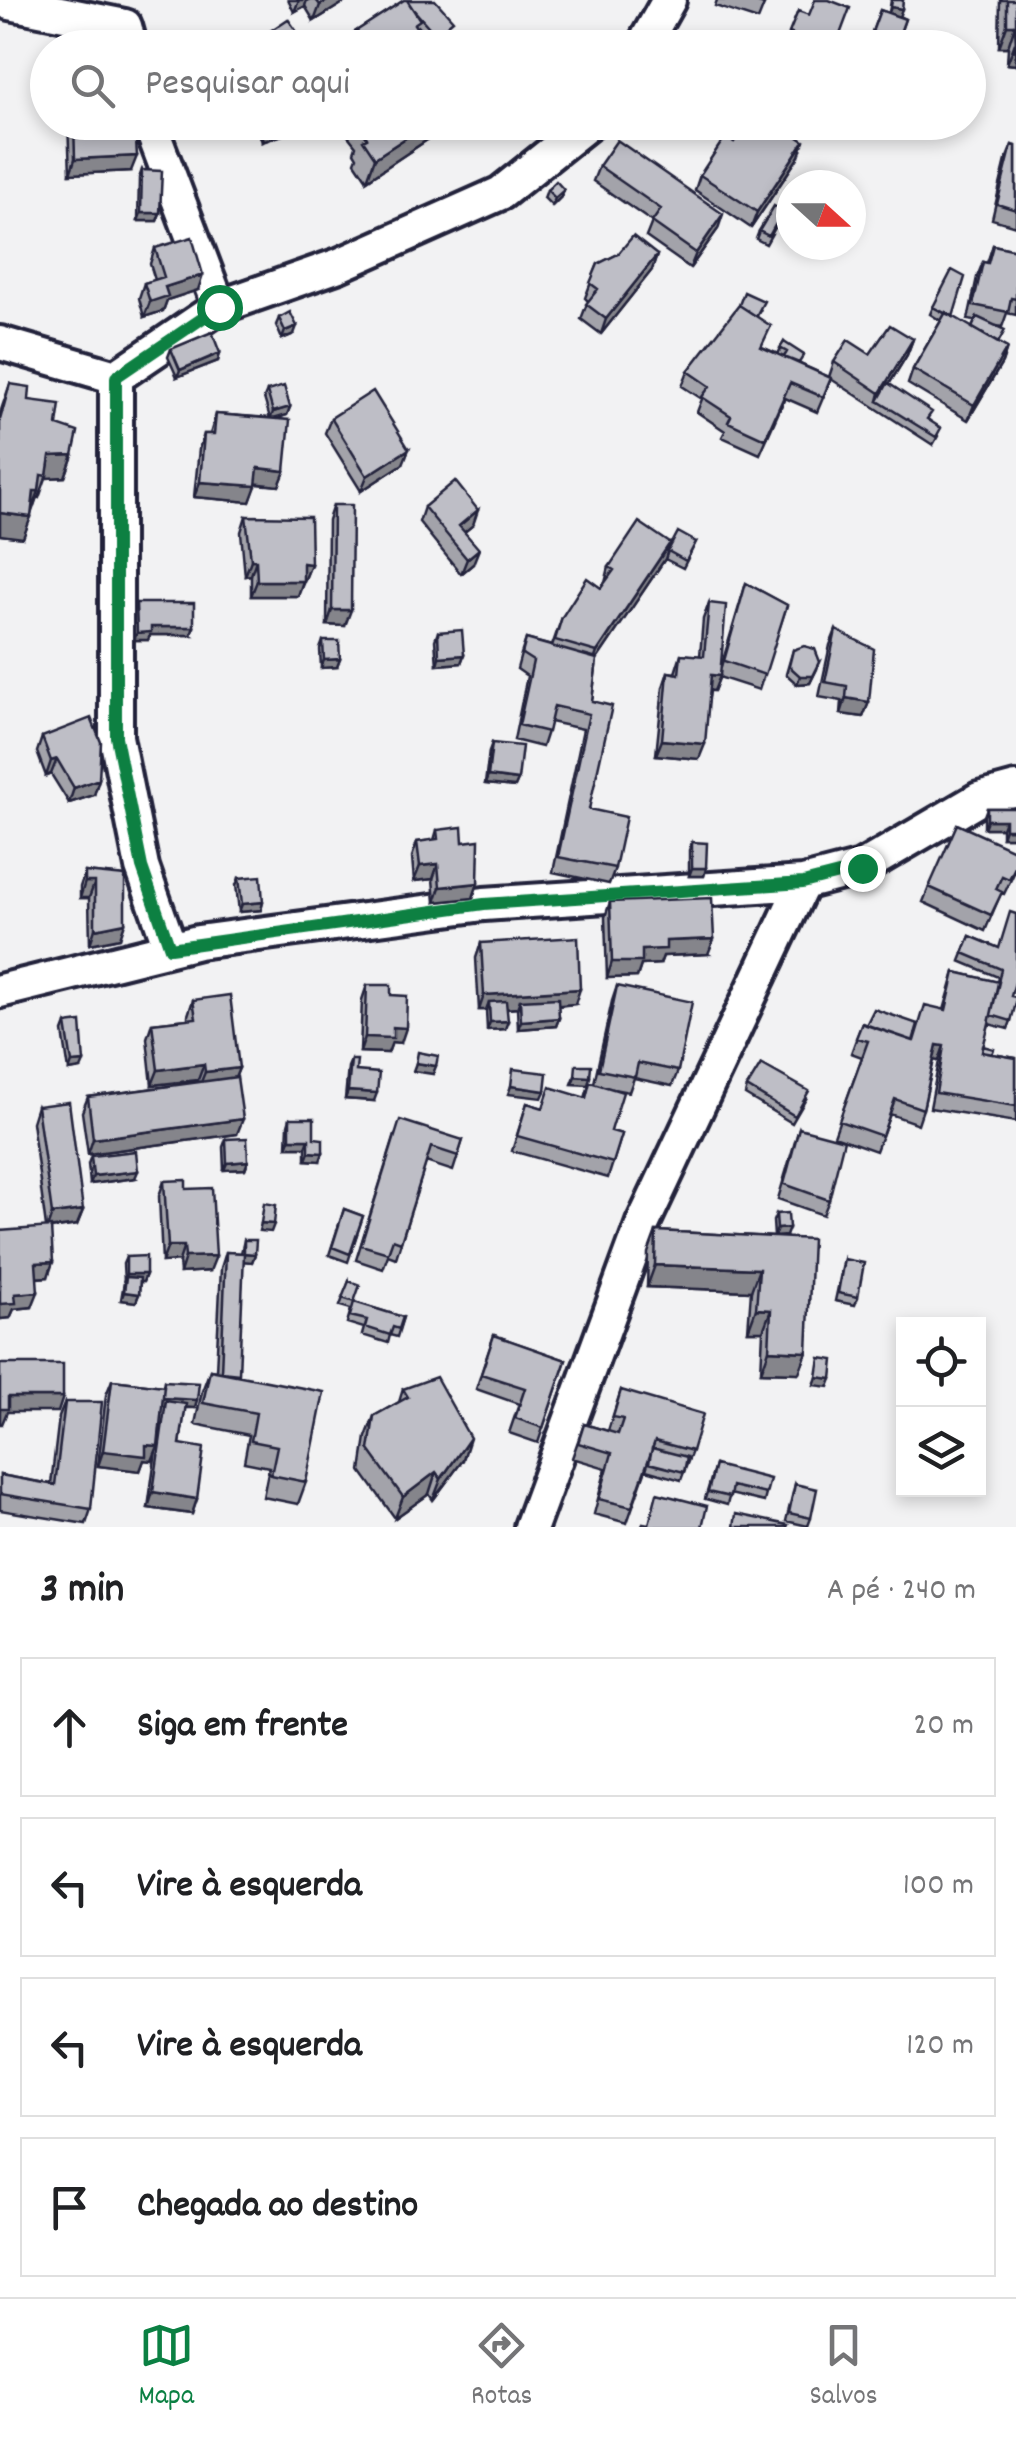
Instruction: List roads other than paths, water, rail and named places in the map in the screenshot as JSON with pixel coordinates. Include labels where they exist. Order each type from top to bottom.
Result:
[{"type":"street","points":[[652,30],[669,0]]},
{"type":"street","points":[[10,3],[126,26],[127,30]]},
{"type":"street","points":[[156,140],[219,307]]},
{"type":"street","points":[[116,377],[219,307],[339,264],[501,192],[567,140]]},
{"type":"street","points":[[0,343],[116,377]]},
{"type":"street","points":[[116,377],[116,737],[142,867],[170,948]]},
{"type":"street","points":[[0,991],[170,948],[484,904],[803,883],[862,868],[980,799],[1016,789]]},
{"type":"street","points":[[530,1527],[643,1223],[803,883]]}]
